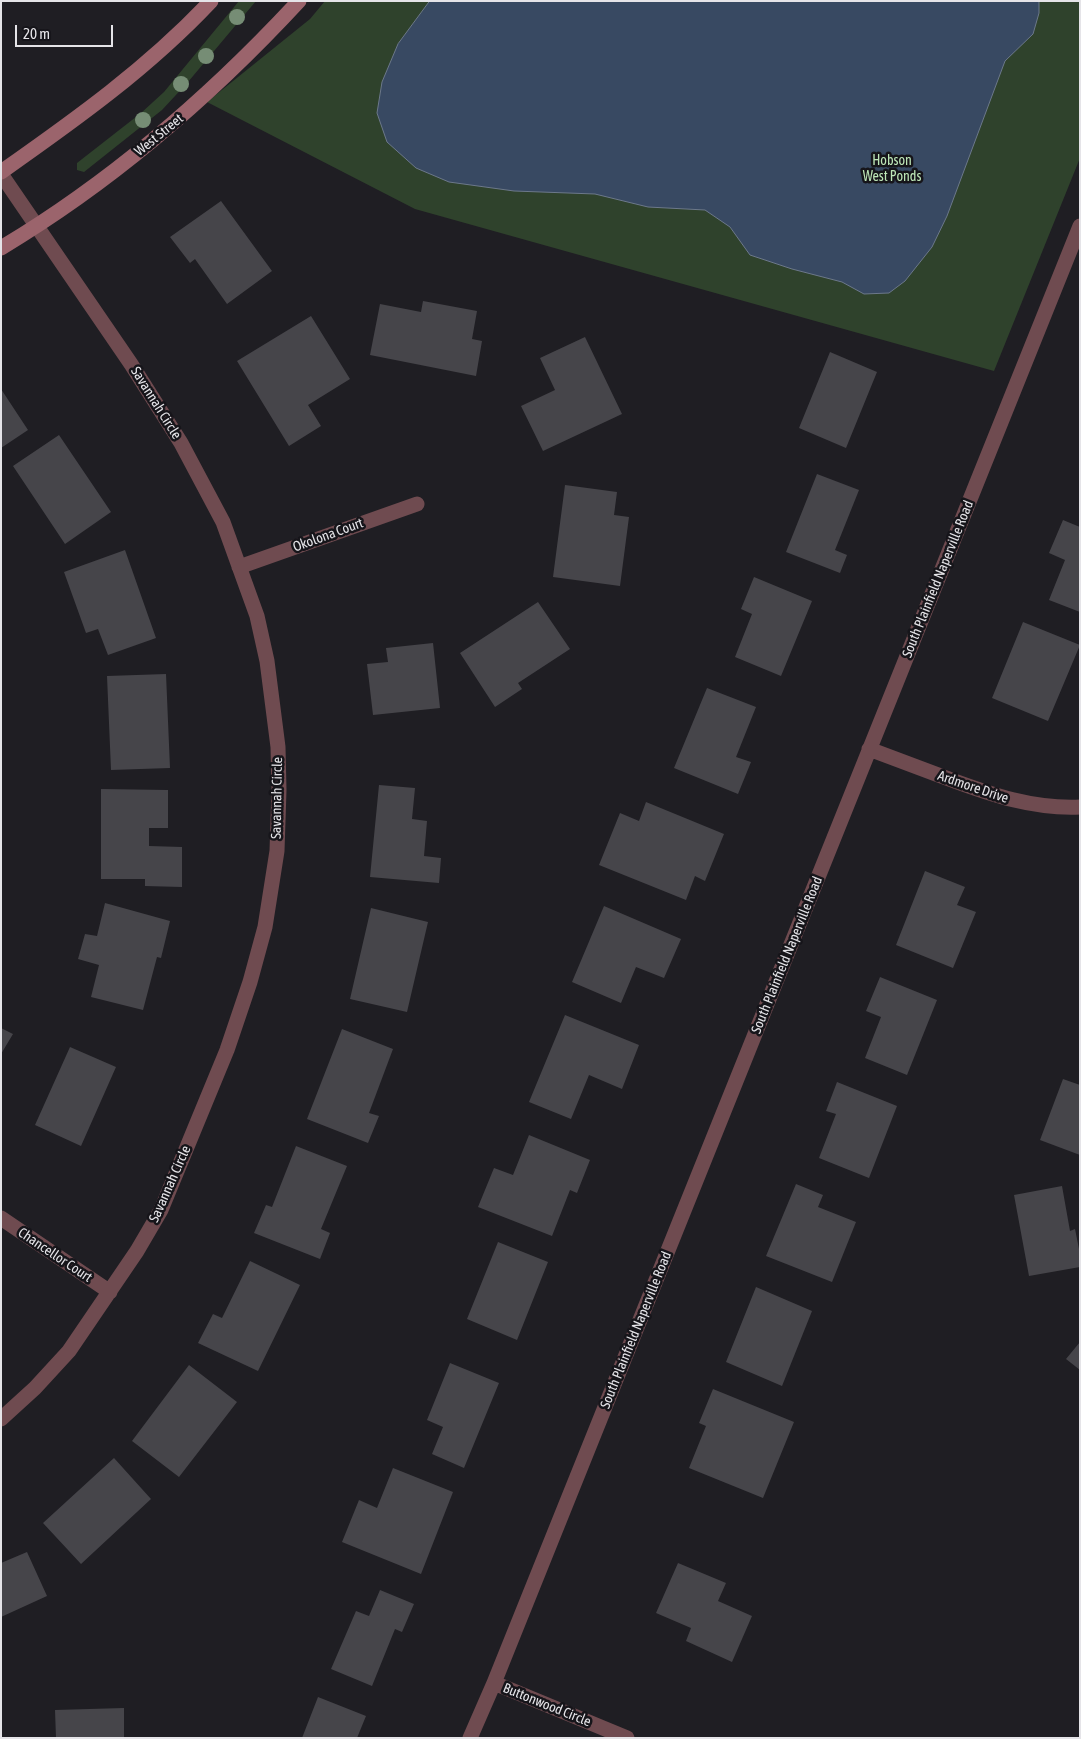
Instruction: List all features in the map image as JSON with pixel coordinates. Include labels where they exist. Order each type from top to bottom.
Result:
[{"type":"street","points":[[1,173],[86,112],[138,71],[190,23],[210,1]]},
{"type":"street","name":"West Street","points":[[1,248],[95,186],[184,115],[262,41],[299,1]]},
{"type":"street","name":"Savannah Circle","points":[[1,173],[131,364],[182,443],[223,522],[257,616],[267,661],[278,747],[279,790],[276,851],[265,927],[250,982],[227,1050],[161,1210],[137,1251],[69,1351],[35,1388],[1,1419]]},
{"type":"street","name":"South Plainfield Naperville Road","points":[[470,1738],[494,1683],[1080,226]]},
{"type":"street","name":"Okolona Court","points":[[239,567],[417,504]]},
{"type":"street","name":"Ardmore Drive","points":[[869,749],[998,797],[1034,806],[1080,807]]},
{"type":"street","name":"Chancellor Court","points":[[1,1218],[110,1292]]},
{"type":"street","name":"Buttonwood Circle","points":[[494,1683],[627,1738]]},
{"type":"green space","points":[[239,1],[256,1],[162,110],[84,172],[77,170],[77,163],[141,113],[164,92]]},
{"type":"green space","name":"Hobson West Ponds","points":[[325,1],[1080,1],[1080,158],[994,371],[415,209],[207,102],[310,19]]},
{"type":"water","name":"Hobson West Ponds","points":[[430,1],[1039,1],[1039,13],[1033,34],[1005,61],[947,216],[932,247],[905,281],[889,293],[864,294],[842,282],[792,269],[750,255],[730,227],[705,210],[648,207],[595,194],[514,191],[449,182],[416,168],[387,142],[377,113],[382,82],[398,44]]},
{"type":"building","points":[[221,201],[272,271],[227,304],[195,259],[190,263],[170,237]]},
{"type":"building","points":[[423,301],[477,311],[472,339],[482,341],[476,376],[370,355],[380,304],[421,312]]},
{"type":"building","points":[[311,316],[350,379],[308,405],[321,426],[289,446],[237,361]]},
{"type":"building","points":[[585,337],[622,414],[543,451],[521,406],[555,390],[540,358]]},
{"type":"building","points":[[830,352],[877,372],[846,448],[799,428]]},
{"type":"building","points":[[1,389],[28,430],[1,448]]},
{"type":"building","points":[[59,435],[111,512],[65,544],[13,466]]},
{"type":"building","points":[[817,474],[859,490],[835,550],[847,555],[840,573],[786,552]]},
{"type":"building","points":[[565,485],[617,492],[614,515],[629,517],[620,586],[553,577]]},
{"type":"building","points":[[1063,520],[1080,527],[1080,612],[1049,600],[1065,560],[1049,553]]},
{"type":"building","points":[[125,550],[156,638],[108,655],[98,629],[86,633],[64,572]]},
{"type":"building","points":[[754,577],[812,601],[781,676],[735,657],[752,614],[741,609]]},
{"type":"building","points":[[538,602],[570,649],[518,683],[522,689],[495,707],[460,653]]},
{"type":"building","points":[[1023,622],[1080,645],[1048,721],[992,698]]},
{"type":"building","points":[[433,643],[440,708],[373,715],[367,664],[388,662],[386,648]]},
{"type":"building","points":[[166,674],[170,768],[111,770],[107,676]]},
{"type":"building","points":[[707,688],[756,707],[736,757],[751,762],[738,794],[674,768]]},
{"type":"building","points":[[379,785],[415,788],[412,819],[427,821],[424,856],[441,858],[439,883],[370,877]]},
{"type":"building","points":[[101,789],[168,790],[168,828],[149,828],[149,846],[182,847],[182,887],[145,886],[145,879],[101,879]]},
{"type":"building","points":[[646,802],[724,834],[705,881],[695,876],[686,900],[599,865],[620,813],[639,821]]},
{"type":"building","points":[[925,871],[965,887],[957,905],[976,912],[953,968],[896,945]]},
{"type":"building","points":[[105,903],[170,921],[161,958],[157,957],[143,1010],[91,997],[99,965],[78,959],[85,934],[97,936]]},
{"type":"building","points":[[604,906],[681,939],[664,978],[636,967],[621,1003],[572,982]]},
{"type":"building","points":[[371,908],[428,922],[407,1012],[350,999]]},
{"type":"building","points":[[880,977],[937,1000],[907,1075],[865,1058],[881,1017],[866,1011]]},
{"type":"building","points":[[565,1015],[639,1045],[622,1089],[589,1075],[571,1119],[529,1102]]},
{"type":"building","points":[[1,1028],[13,1034],[1,1054]]},
{"type":"building","points":[[342,1029],[393,1049],[369,1113],[379,1116],[368,1143],[307,1119]]},
{"type":"building","points":[[70,1047],[116,1067],[81,1146],[35,1125]]},
{"type":"building","points":[[1063,1079],[1080,1085],[1080,1155],[1040,1140]]},
{"type":"building","points":[[837,1082],[897,1106],[869,1178],[819,1158],[836,1114],[826,1111]]},
{"type":"building","points":[[529,1135],[590,1160],[577,1193],[570,1190],[552,1236],[478,1207],[494,1168],[513,1175]]},
{"type":"building","points":[[296,1146],[347,1166],[321,1229],[330,1233],[320,1259],[254,1233],[266,1205],[272,1207]]},
{"type":"building","points":[[796,1184],[823,1195],[818,1207],[856,1222],[832,1282],[766,1256]]},
{"type":"building","points":[[1062,1186],[1070,1231],[1075,1229],[1080,1254],[1080,1267],[1029,1276],[1014,1195]]},
{"type":"building","points":[[498,1242],[548,1262],[517,1340],[467,1319]]},
{"type":"building","points":[[250,1261],[300,1285],[258,1371],[198,1343],[213,1314],[222,1318]]},
{"type":"building","points":[[756,1287],[812,1311],[782,1386],[726,1362]]},
{"type":"building","points":[[1080,1342],[1080,1370],[1066,1359]]},
{"type":"building","points":[[450,1363],[499,1383],[464,1468],[432,1454],[443,1427],[427,1420]]},
{"type":"building","points":[[189,1365],[237,1402],[179,1477],[132,1441]]},
{"type":"building","points":[[713,1389],[794,1422],[763,1498],[689,1468],[706,1426],[699,1423]]},
{"type":"building","points":[[114,1458],[151,1499],[81,1564],[43,1523]]},
{"type":"building","points":[[393,1468],[453,1492],[421,1574],[342,1542],[359,1500],[377,1508]]},
{"type":"building","points":[[27,1552],[47,1596],[1,1617],[1,1563]]},
{"type":"building","points":[[678,1563],[726,1583],[718,1601],[752,1616],[732,1662],[686,1641],[691,1628],[656,1613]]},
{"type":"building","points":[[380,1590],[414,1604],[402,1632],[395,1629],[372,1686],[331,1669],[356,1611],[369,1616]]},
{"type":"building","points":[[318,1697],[366,1716],[357,1738],[302,1738]]},
{"type":"building","points":[[124,1708],[124,1738],[56,1738],[55,1710]]}]
